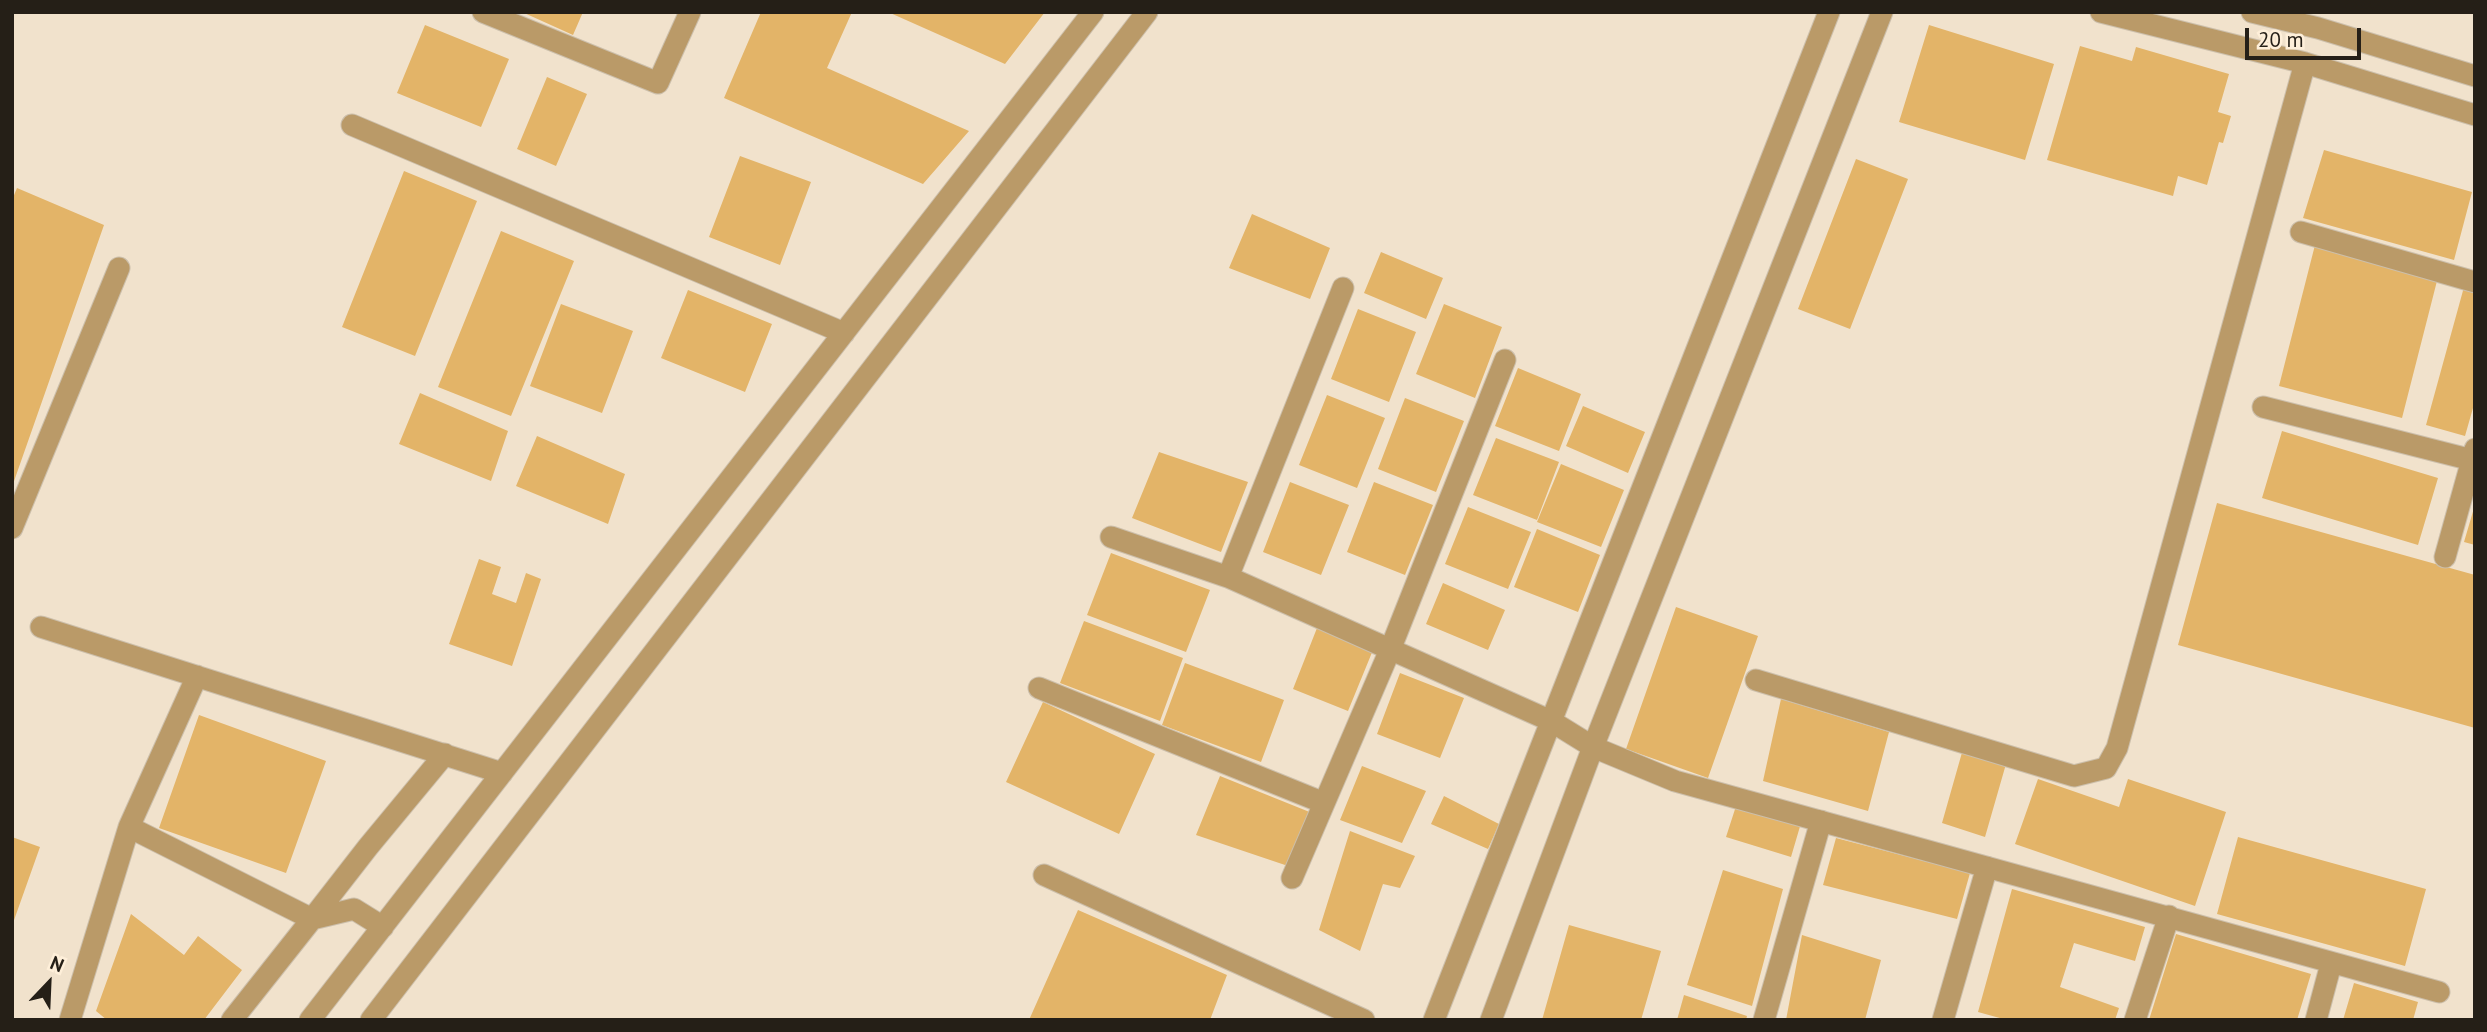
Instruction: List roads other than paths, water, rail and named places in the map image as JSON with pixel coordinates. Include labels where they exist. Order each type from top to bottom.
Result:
[{"type":"street","points":[[483,12],[658,83],[690,12]]},
{"type":"street","points":[[310,1020],[1093,12]]},
{"type":"street","points":[[371,1020],[1147,12]]},
{"type":"street","points":[[1434,1020],[1829,12]]},
{"type":"street","points":[[1492,1020],[1593,747],[1882,12]]},
{"type":"street","points":[[2101,12],[2305,63],[2475,115]]},
{"type":"street","points":[[2252,12],[2318,28],[2475,76]]},
{"type":"street","points":[[1756,680],[2074,776],[2106,768],[2117,748],[2305,63]]},
{"type":"street","points":[[352,125],[844,333]]},
{"type":"street","points":[[2301,232],[2475,282]]},
{"type":"street","points":[[12,528],[118,268]]},
{"type":"street","points":[[1228,577],[1343,288]]},
{"type":"street","points":[[1292,878],[1390,650],[1505,360]]},
{"type":"street","points":[[2263,407],[2473,454],[2445,557]]},
{"type":"street","points":[[1111,537],[1228,577],[1551,721],[1593,747],[1675,781],[2439,992]]},
{"type":"street","points":[[41,627],[502,773]]},
{"type":"street","points":[[70,1020],[129,827],[197,676]]},
{"type":"street","points":[[1039,688],[1324,803]]},
{"type":"street","points":[[232,1020],[445,754]]},
{"type":"street","points":[[1764,1020],[1821,821]]},
{"type":"street","points":[[129,827],[312,919],[354,909],[383,927]]},
{"type":"street","points":[[1943,1020],[1987,867]]},
{"type":"street","points":[[1044,875],[1364,1020]]},
{"type":"street","points":[[2135,1020],[2169,916]]},
{"type":"street","points":[[2316,1020],[2330,964]]}]
